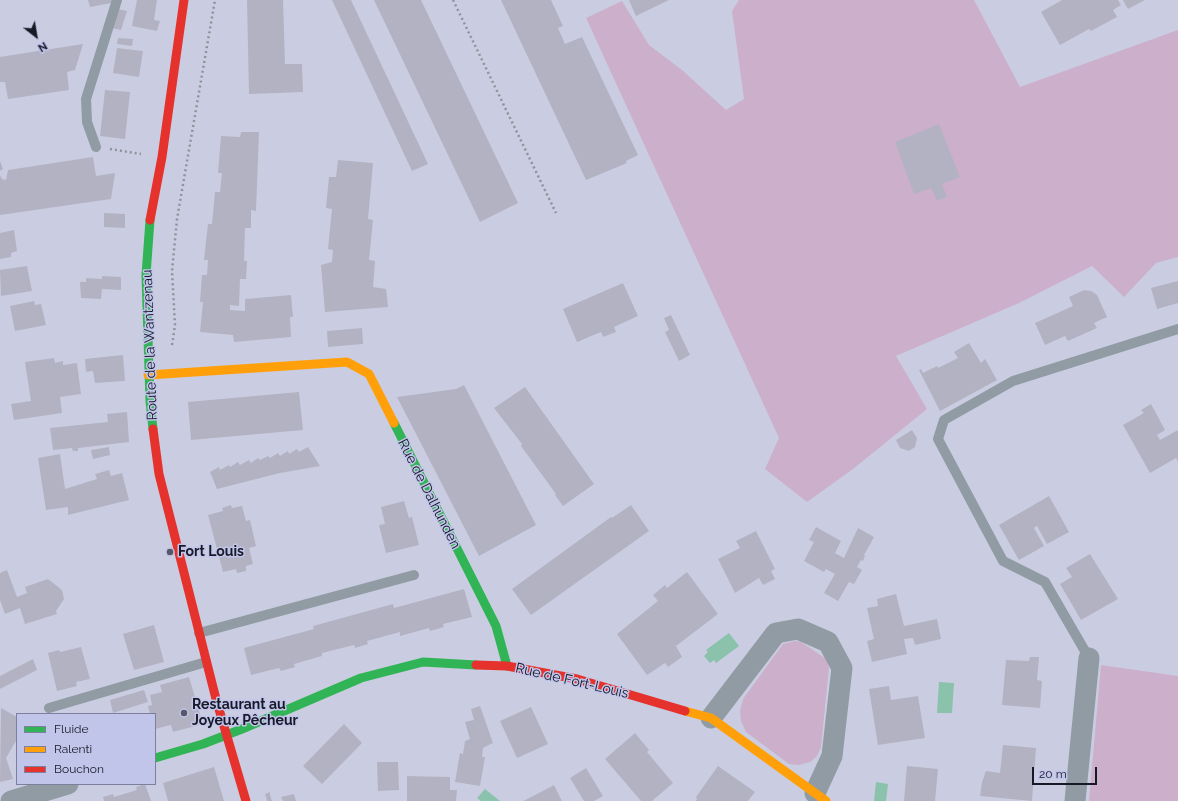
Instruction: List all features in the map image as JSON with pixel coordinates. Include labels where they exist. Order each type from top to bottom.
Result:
[{"type":"street","name":"Route de la Wantzenau","points":[[184,0],[162,157],[150,220],[146,275],[148,375],[159,474],[206,662],[246,801]]},
{"type":"street","name":"Rue de Dalhunden","points":[[148,375],[347,362],[369,374],[496,626],[507,666]]},
{"type":"street","name":"Rue de Fort-Louis","points":[[156,758],[227,735],[361,678],[423,662],[507,666],[577,679],[711,718],[821,797],[832,756],[842,668],[828,642],[798,629],[776,633],[711,718]]},
{"type":"street","points":[[1075,801],[1089,658]]},
{"type":"street","points":[[11,801],[65,785]]},
{"type":"lane","points":[[96,147],[87,122],[86,99],[117,0]]},
{"type":"lane","points":[[1089,658],[1045,582],[1003,561],[938,439],[944,420],[1014,381],[1178,329]]},
{"type":"lane","points":[[199,633],[414,575]]},
{"type":"lane","points":[[48,708],[206,662]]},
{"type":"path","points":[[171,351],[175,325],[172,271],[177,219],[215,0]]},
{"type":"path","points":[[453,0],[556,213]]},
{"type":"path","points":[[96,147],[162,157]]},
{"type":"shaded area","points":[[739,0],[974,0],[1020,87],[1178,30],[1178,257],[1156,263],[1124,297],[1092,266],[1019,303],[896,356],[927,409],[853,469],[807,502],[765,469],[779,438],[586,18],[622,1],[649,45],[682,70],[726,110],[744,99],[732,11]]},
{"type":"shaded area","points":[[729,633],[739,646],[716,663],[714,660],[710,663],[704,656],[708,652],[706,650]]},
{"type":"shaded area","points":[[795,641],[801,642],[825,658],[829,667],[821,747],[817,756],[810,762],[799,765],[789,764],[746,732],[741,721],[740,711],[743,699],[783,644]]},
{"type":"shaded area","points":[[1101,665],[1178,676],[1178,801],[1089,801]]},
{"type":"shaded area","points":[[939,682],[954,683],[952,713],[937,713]]},
{"type":"shaded area","points":[[876,782],[888,784],[886,801],[874,801]]},
{"type":"shaded area","points":[[485,789],[500,801],[481,801],[477,798]]},
{"type":"building","points":[[88,0],[113,0],[111,3],[90,7]]},
{"type":"building","points":[[137,0],[157,0],[154,20],[160,21],[157,31],[132,26]]},
{"type":"building","points":[[247,0],[283,0],[285,64],[302,64],[303,92],[249,94]]},
{"type":"building","points":[[332,0],[351,0],[428,164],[412,171]]},
{"type":"building","points":[[374,0],[421,0],[518,203],[480,222]]},
{"type":"building","points":[[501,0],[551,0],[563,26],[558,28],[565,44],[582,37],[638,155],[626,161],[627,163],[586,180]]},
{"type":"building","points":[[629,0],[669,0],[636,16]]},
{"type":"building","points":[[1062,0],[1118,0],[1121,5],[1113,10],[1117,17],[1091,31],[1089,29],[1060,45],[1041,12]]},
{"type":"building","points":[[1123,0],[1145,0],[1128,9]]},
{"type":"building","points":[[118,9],[127,11],[121,30],[112,28]]},
{"type":"building","points":[[118,38],[133,39],[132,46],[117,44]]},
{"type":"building","points":[[83,44],[75,70],[67,72],[69,90],[8,99],[5,82],[0,82],[0,57]]},
{"type":"building","points":[[117,48],[143,51],[139,77],[113,73]]},
{"type":"building","points":[[105,90],[130,92],[125,139],[100,136]]},
{"type":"building","points":[[939,124],[960,177],[942,184],[947,197],[937,201],[931,188],[914,194],[895,142]]},
{"type":"building","points":[[241,132],[259,132],[256,211],[251,210],[251,228],[245,228],[244,261],[247,261],[246,279],[240,279],[239,306],[230,305],[230,310],[245,311],[245,299],[291,295],[293,317],[290,317],[291,337],[234,342],[233,335],[200,332],[203,302],[200,302],[202,275],[207,275],[208,260],[204,260],[208,224],[212,224],[215,192],[220,192],[222,173],[218,173],[221,136],[240,137]]},
{"type":"building","points":[[93,157],[96,176],[115,173],[111,199],[0,215],[0,175],[2,179],[6,180],[8,170]]},
{"type":"building","points":[[338,160],[373,163],[368,219],[373,220],[369,260],[375,261],[373,287],[386,289],[388,307],[325,312],[321,265],[332,262],[333,250],[328,249],[332,209],[326,208],[329,177],[336,177]]},
{"type":"building","points":[[0,161],[3,169],[0,171]]},
{"type":"building","points":[[104,213],[125,214],[125,228],[104,227]]},
{"type":"building","points":[[14,230],[17,251],[11,253],[11,257],[0,259],[0,233]]},
{"type":"building","points":[[27,266],[32,291],[1,296],[0,270]]},
{"type":"building","points":[[102,276],[121,277],[121,290],[102,289],[101,299],[81,298],[80,282],[86,282],[86,278],[102,279]]},
{"type":"building","points":[[1178,281],[1178,303],[1157,309],[1151,288]]},
{"type":"building","points":[[623,283],[638,316],[614,327],[616,332],[603,337],[601,332],[577,342],[563,309]]},
{"type":"building","points":[[1084,290],[1091,291],[1097,295],[1107,317],[1094,323],[1097,328],[1068,341],[1065,336],[1045,345],[1035,323],[1073,306],[1069,297]]},
{"type":"building","points":[[34,301],[35,305],[41,304],[46,325],[15,331],[10,306]]},
{"type":"building","points":[[671,315],[690,355],[679,361],[665,332],[669,330],[664,318]]},
{"type":"building","points":[[362,328],[363,344],[328,347],[327,331]]},
{"type":"building","points":[[969,343],[981,363],[985,359],[997,380],[940,411],[919,370],[921,369],[923,373],[937,366],[938,368],[958,358],[954,352]]},
{"type":"building","points":[[123,355],[125,381],[95,383],[93,371],[86,372],[85,359]]},
{"type":"building","points":[[54,358],[55,363],[63,361],[63,365],[77,363],[81,394],[60,397],[62,413],[14,420],[11,404],[31,401],[25,362]]},
{"type":"building","points":[[464,385],[536,525],[479,556],[397,397],[456,389]]},
{"type":"building","points":[[525,387],[594,484],[563,506],[521,446],[522,444],[494,408]]},
{"type":"building","points":[[299,392],[303,430],[191,440],[188,402]]},
{"type":"building","points":[[1151,404],[1165,430],[1157,435],[1160,440],[1178,430],[1178,462],[1176,458],[1150,473],[1123,425],[1144,413],[1141,410]]},
{"type":"building","points":[[127,412],[129,442],[78,448],[78,451],[73,451],[72,448],[53,450],[50,428],[108,422],[107,414]]},
{"type":"building","points":[[912,430],[917,438],[915,447],[909,451],[900,448],[896,440]]},
{"type":"building","points":[[109,447],[110,455],[93,459],[91,450]]},
{"type":"building","points":[[308,447],[320,466],[280,473],[217,489],[210,472],[219,467],[220,470],[229,465],[230,467],[238,462],[240,465],[249,460],[251,463],[258,458],[260,460],[268,456],[270,458],[278,453],[280,456],[288,451],[289,454],[297,449],[299,452]]},
{"type":"building","points":[[60,454],[65,489],[97,479],[95,474],[109,470],[111,476],[122,473],[129,500],[68,515],[68,507],[46,510],[38,458]]},
{"type":"building","points":[[1049,496],[1069,532],[1047,544],[1037,526],[1034,528],[1044,546],[1019,560],[999,525]]},
{"type":"building","points":[[404,501],[409,518],[412,517],[419,545],[386,553],[379,525],[385,524],[381,507]]},
{"type":"building","points":[[231,505],[232,508],[242,506],[246,521],[250,520],[256,546],[249,548],[253,564],[246,566],[246,571],[237,573],[236,569],[223,572],[208,515],[223,511],[222,508]]},
{"type":"building","points":[[631,505],[649,531],[531,615],[512,589],[611,517],[612,518]]},
{"type":"building","points":[[816,527],[841,541],[835,553],[844,558],[858,528],[874,537],[864,555],[863,561],[861,560],[857,567],[862,570],[854,584],[849,582],[838,601],[824,593],[835,574],[826,569],[824,572],[804,561],[814,542],[809,540]]},
{"type":"building","points":[[756,531],[775,569],[771,571],[775,579],[763,585],[759,578],[735,593],[718,559],[740,548],[736,541]]},
{"type":"building","points":[[1090,554],[1118,599],[1081,620],[1060,584],[1072,577],[1066,568]]},
{"type":"building","points":[[7,570],[17,597],[27,593],[25,587],[48,579],[62,590],[64,599],[56,611],[57,614],[25,624],[20,608],[5,614],[0,600],[0,573]]},
{"type":"building","points":[[687,572],[718,614],[676,646],[682,657],[668,667],[665,663],[647,675],[617,634],[658,601],[653,595],[665,585],[667,588]]},
{"type":"building","points":[[464,589],[472,617],[443,624],[444,627],[430,631],[429,628],[400,636],[400,632],[367,641],[368,644],[355,648],[354,645],[322,653],[322,656],[294,664],[295,667],[281,671],[279,668],[251,675],[244,648],[314,629],[313,626],[393,604],[394,608]]},
{"type":"building","points":[[896,594],[904,626],[937,619],[941,639],[915,645],[913,638],[904,639],[907,654],[872,662],[867,641],[874,639],[867,608],[878,606],[877,599]]},
{"type":"building","points":[[154,625],[164,662],[134,670],[123,634]]},
{"type":"building","points":[[81,647],[90,679],[76,682],[77,686],[57,691],[48,653]]},
{"type":"building","points":[[1030,657],[1039,657],[1037,680],[1042,681],[1040,708],[1002,705],[1006,660],[1029,661]]},
{"type":"building","points":[[33,659],[37,670],[0,689],[0,676]]},
{"type":"building","name":"Restaurant au Joyeux Pêcheur","points":[[189,677],[203,724],[173,732],[171,725],[156,729],[156,713],[150,713],[148,706],[152,705],[150,695],[162,692],[160,685]]},
{"type":"building","points":[[889,686],[891,700],[918,696],[925,738],[878,745],[869,689]]},
{"type":"building","points":[[144,690],[148,702],[113,713],[110,700]]},
{"type":"building","points":[[480,706],[493,743],[483,748],[482,757],[485,757],[480,786],[455,782],[460,753],[463,754],[465,741],[470,739],[465,722],[474,720],[471,709]]},
{"type":"building","points":[[531,707],[548,744],[517,758],[500,721]]},
{"type":"building","points":[[1,708],[16,716],[16,741],[6,758],[13,779],[0,782]]},
{"type":"building","points":[[344,724],[362,743],[322,784],[303,766]]},
{"type":"building","points":[[635,733],[649,750],[647,752],[673,783],[652,801],[641,801],[605,759]]},
{"type":"building","points":[[1003,745],[1036,748],[1032,801],[980,796],[982,782],[986,771],[1000,773]]},
{"type":"building","points":[[377,762],[398,762],[399,790],[378,791]]},
{"type":"building","points":[[718,766],[755,792],[748,801],[696,801],[696,797]]},
{"type":"building","points":[[907,766],[938,769],[935,801],[904,801]]},
{"type":"building","points":[[214,767],[224,801],[168,801],[163,783]]},
{"type":"building","points":[[586,768],[603,796],[594,801],[584,801],[570,778]]},
{"type":"building","points":[[407,776],[450,777],[450,790],[457,790],[456,801],[407,801]]},
{"type":"building","points":[[145,785],[151,801],[104,801],[103,797],[113,794],[114,797],[137,790],[136,787]]},
{"type":"building","points":[[554,785],[562,801],[523,801],[539,793]]},
{"type":"building","points":[[270,792],[272,801],[267,801],[265,794]]},
{"type":"building","points":[[294,794],[296,801],[283,801],[281,797]]},
{"type":"traffic: fast","points":[[150,220],[146,275],[150,401],[153,429]]},
{"type":"traffic: fast","points":[[394,423],[496,626],[507,666]]},
{"type":"traffic: fast","points":[[156,758],[203,744],[242,729],[361,678],[423,662],[476,665]]},
{"type":"traffic: slow","points":[[148,375],[347,362],[369,374],[394,423]]},
{"type":"traffic: slow","points":[[685,711],[711,718],[826,801]]},
{"type":"traffic: jam","points":[[150,220],[162,157],[184,0]]},
{"type":"traffic: jam","points":[[153,429],[159,474],[216,699],[246,801]]},
{"type":"traffic: jam","points":[[476,665],[507,666],[577,679],[685,711]]},
{"type":"place","name":"Fort Louis","points":[[170,552]]},
{"type":"place","name":"Restaurant au Joyeux Pêcheur","points":[[184,713]]}]
